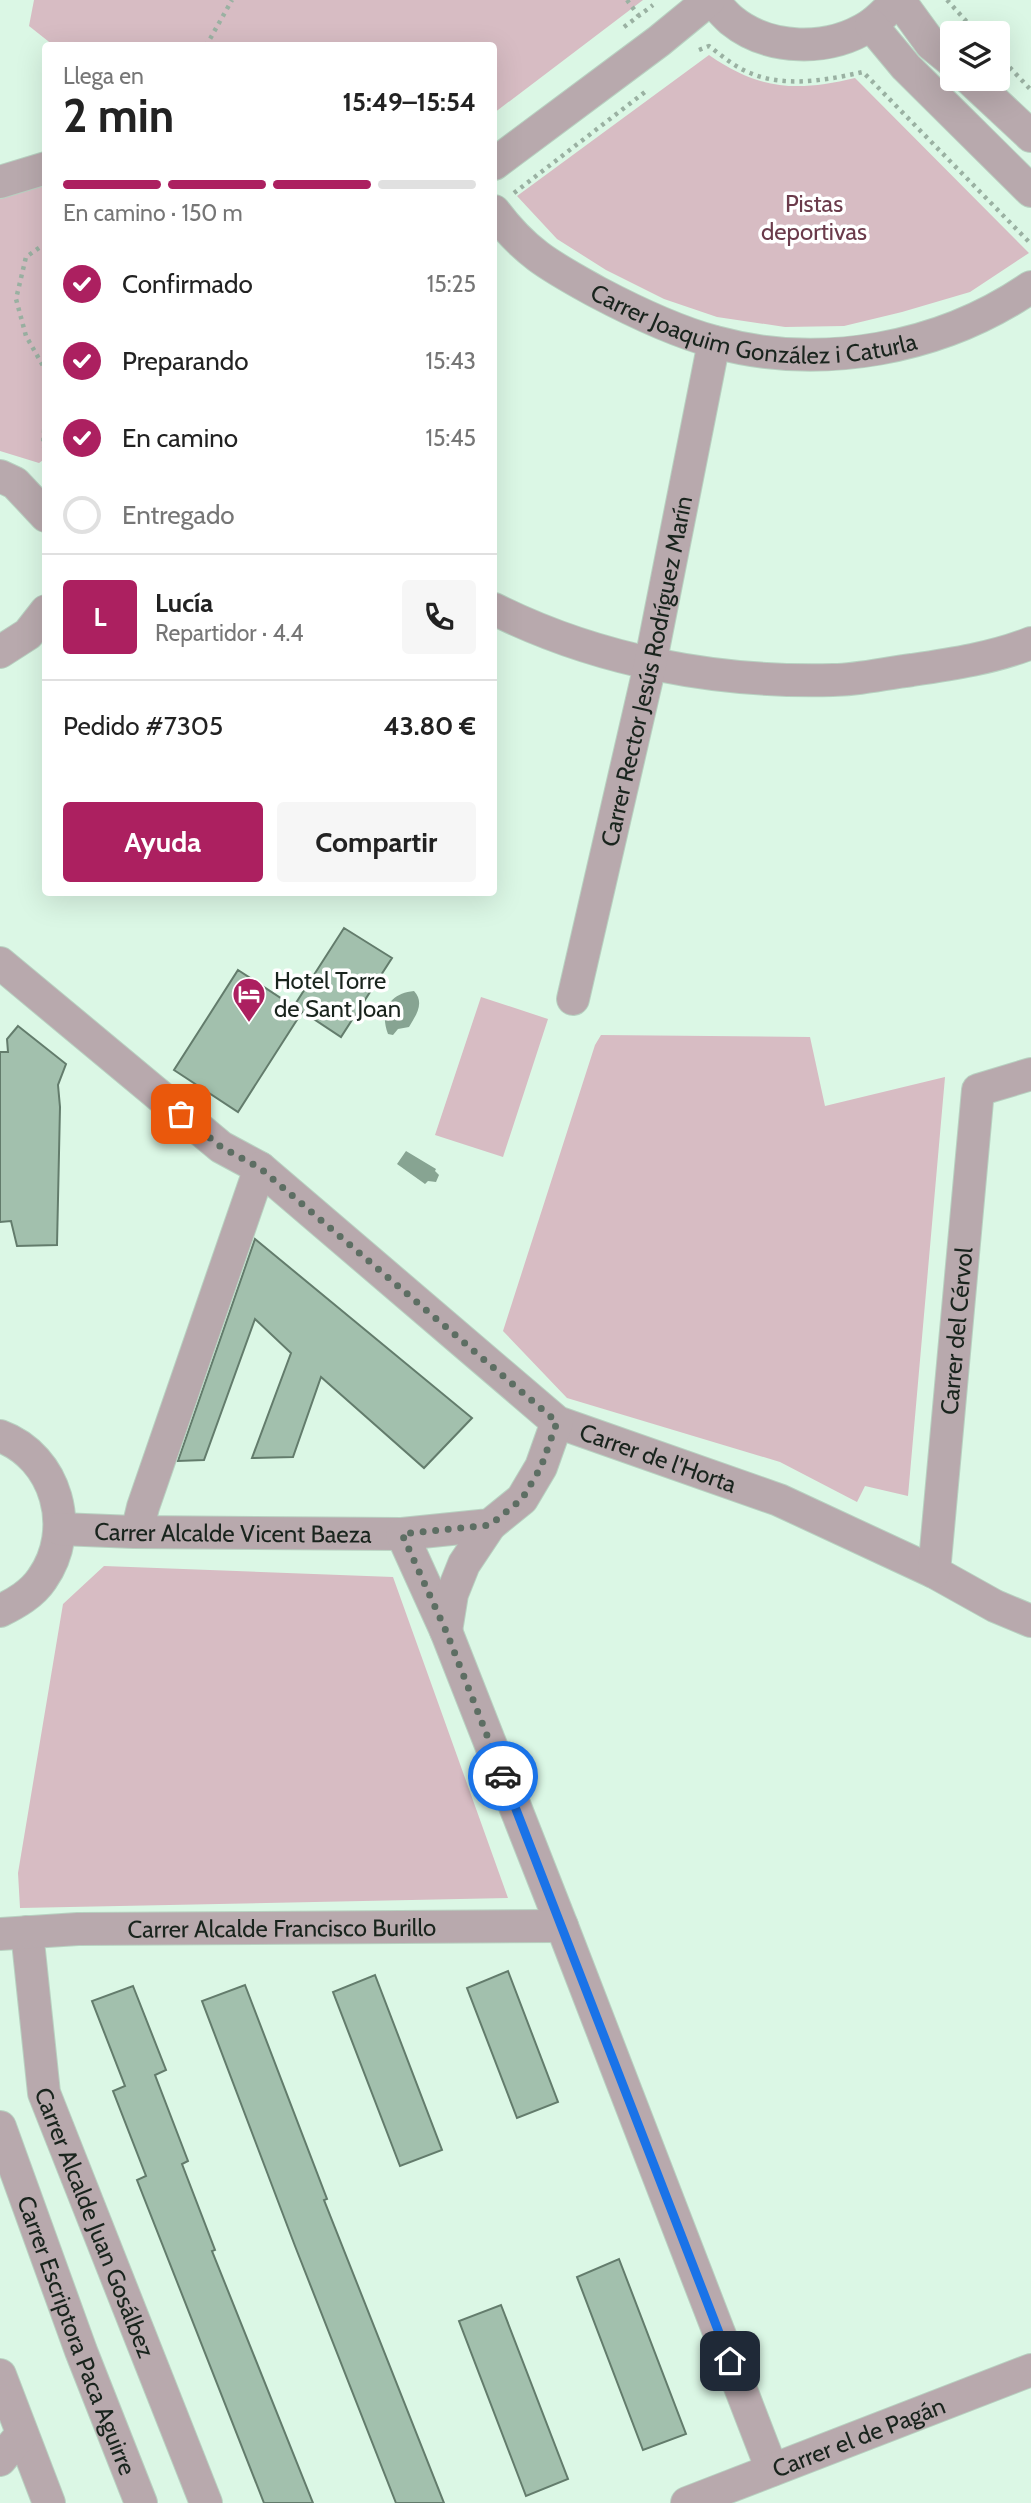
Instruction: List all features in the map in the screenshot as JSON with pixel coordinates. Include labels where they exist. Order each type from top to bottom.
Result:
[{"type":"street","points":[[497,162],[710,0],[731,20],[757,35],[785,43],[815,44],[844,38],[871,25],[898,0],[940,51]]},
{"type":"street","points":[[871,25],[906,67],[1031,191]]},
{"type":"street","points":[[983,91],[1031,136]]},
{"type":"street","points":[[0,181],[42,169]]},
{"type":"street","name":"Carrer Joaquim González i Caturla","points":[[503,212],[516,240],[545,263],[625,307],[714,342],[760,351],[824,354],[895,347],[954,329],[1031,287]]},
{"type":"street","name":"Carrer Rector Jesús Rodríguez Marín","points":[[573,999],[650,665],[714,342]]},
{"type":"street","points":[[0,476],[15,483],[42,506]]},
{"type":"street","points":[[497,610],[604,652],[650,665],[741,677],[835,680],[980,659],[1031,643]]},
{"type":"street","points":[[0,652],[28,634],[42,616]]},
{"type":"street","name":"Carrer de l'Horta","points":[[0,963],[221,1147],[260,1168],[557,1422],[779,1500],[1031,1621]]},
{"type":"street","name":"Carrer del Cérvol","points":[[934,1573],[978,1090],[1031,1074]]},
{"type":"street","points":[[137,1532],[260,1168]]},
{"type":"street","points":[[446,1631],[452,1594],[464,1564],[490,1525],[522,1499],[541,1467],[557,1422]]},
{"type":"street","points":[[0,1436],[30,1453],[47,1474],[58,1499],[60,1529],[55,1554],[42,1580],[22,1600],[0,1611]]},
{"type":"street","name":"Carrer Alcalde Vicent Baeza","points":[[60,1529],[402,1534],[490,1525]]},
{"type":"street","points":[[402,1534],[446,1631],[772,2470]]},
{"type":"street","name":"Carrer Alcalde Francisco Burillo","points":[[14,1933],[92,1929],[562,1926]]},
{"type":"street","name":"Carrer Alcalde Juan Gosálbez","points":[[14,1933],[44,2093],[206,2503]]},
{"type":"street","name":"Carrer Escriptora Paca Aguirre","points":[[0,2127],[81,2351],[141,2503]]},
{"type":"street","name":"Carrer el de Pagán","points":[[687,2503],[1031,2370]]},
{"type":"street","points":[[0,2375],[49,2503]]},
{"type":"street","points":[[0,2460],[22,2434]]},
{"type":"path","points":[[208,42],[232,0]]},
{"type":"path","points":[[947,0],[966,21]]},
{"type":"path","points":[[695,48],[702,42],[710,42],[733,55]]},
{"type":"path","points":[[693,55],[704,46],[709,46],[747,72],[766,79],[805,82],[863,72],[1031,244]]},
{"type":"path","points":[[1010,68],[1031,90]]},
{"type":"path","points":[[763,70],[772,74],[804,76],[845,69]]},
{"type":"path","points":[[642,87],[502,195],[516,217],[503,212],[650,88]]},
{"type":"path","points":[[42,246],[26,257],[16,299],[26,336],[42,364]]},
{"type":"green space","points":[[34,0],[643,0],[497,111],[497,42],[49,42],[29,26]]},
{"type":"green space","name":"Pistas deportivas","points":[[709,55],[745,75],[779,85],[815,85],[855,78],[1029,253],[970,292],[844,326],[785,327],[717,317],[664,299],[606,270],[557,239],[517,196]]},
{"type":"green space","points":[[42,186],[42,461],[39,463],[0,451],[0,199]]},
{"type":"green space","points":[[481,997],[548,1019],[503,1157],[435,1135]]},
{"type":"green space","points":[[601,1035],[810,1037],[825,1106],[945,1077],[908,1496],[865,1486],[857,1502],[780,1462],[567,1398],[503,1331],[595,1045]]},
{"type":"green space","points":[[104,1566],[393,1577],[508,1898],[20,1908],[18,1873],[63,1604]]},
{"type":"shaded area","points":[[414,991],[419,1000],[417,1014],[409,1027],[398,1029],[393,1035],[388,1034],[385,1018],[389,1005],[399,995]]},
{"type":"shaded area","points":[[406,1151],[436,1169],[439,1175],[436,1182],[428,1181],[425,1184],[397,1164]]},
{"type":"building","points":[[344,928],[392,958],[341,1037],[294,1006]]},
{"type":"building","name":"Hotel Torre de Sant Joan","points":[[238,970],[302,1012],[238,1112],[174,1070]]},
{"type":"building","points":[[18,1026],[66,1064],[58,1085],[60,1107],[57,1245],[17,1246],[11,1221],[0,1222],[0,1052],[8,1052],[7,1039]]},
{"type":"building","points":[[255,1239],[472,1418],[424,1468],[321,1377],[293,1457],[252,1458],[291,1353],[255,1319],[204,1460],[178,1461]]},
{"type":"building","points":[[508,1971],[558,2102],[517,2118],[467,1988]]},
{"type":"building","points":[[375,1975],[442,2150],[400,2166],[333,1992]]},
{"type":"building","points":[[245,1985],[327,2199],[324,2200],[444,2503],[396,2503],[295,2246],[202,2001]]},
{"type":"building","points":[[133,1986],[166,2070],[155,2075],[188,2161],[182,2164],[215,2250],[212,2251],[313,2503],[264,2503],[137,2180],[146,2176],[113,2091],[125,2086],[92,2001]]},
{"type":"building","points":[[619,2259],[686,2434],[643,2450],[577,2277]]},
{"type":"building","points":[[501,2305],[568,2479],[526,2496],[459,2321]]},
{"type":"way so far","points":[[181,1114],[221,1147],[260,1168],[557,1422],[541,1467],[522,1499],[490,1525],[402,1534],[446,1631],[503,1776]]},
{"type":"place","name":"Hotel Torre de Sant Joan","points":[[249,1024]]},
{"type":"route","points":[[503,1776],[730,2361]]}]
